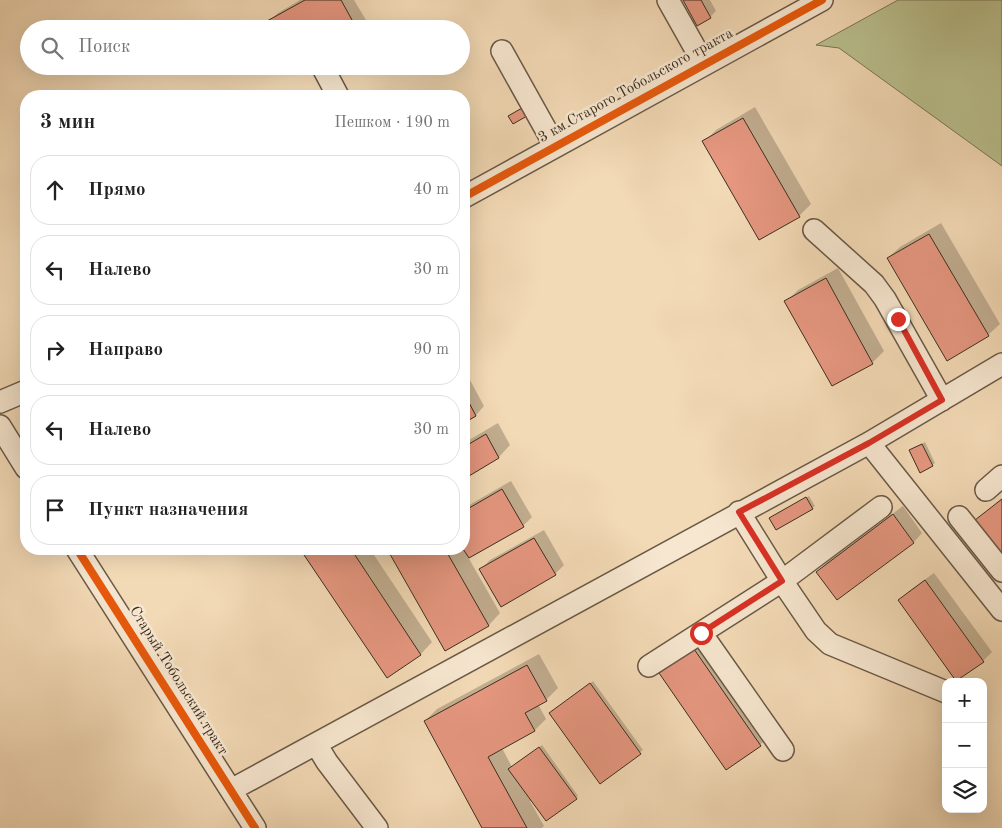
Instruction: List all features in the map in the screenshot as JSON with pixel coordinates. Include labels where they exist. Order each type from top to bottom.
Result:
[{"type":"street","points":[[668,0],[704,64]]},
{"type":"street","name":"3 км Старого Тобольского тракта","points":[[470,194],[822,0]]},
{"type":"street","points":[[502,51],[555,146]]},
{"type":"street","points":[[327,75],[335,90]]},
{"type":"street","points":[[814,230],[874,284],[885,298],[942,400]]},
{"type":"street","points":[[231,790],[869,443],[1002,364]]},
{"type":"street","points":[[0,402],[20,394]]},
{"type":"street","points":[[0,426],[20,458]]},
{"type":"street","points":[[869,443],[1002,610]]},
{"type":"street","points":[[649,666],[782,581],[882,507]]},
{"type":"street","points":[[739,512],[816,631],[830,644],[942,690]]},
{"type":"street","points":[[959,517],[1002,571]]},
{"type":"street","name":"Старый Тобольский тракт","points":[[82,555],[255,828]]},
{"type":"street","points":[[701,633],[783,750]]},
{"type":"street","points":[[316,744],[327,762],[377,828]]},
{"type":"green space","points":[[898,0],[1002,0],[1002,166],[839,48],[816,45]]},
{"type":"building","points":[[305,0],[341,0],[352,20],[269,20]]},
{"type":"building","points":[[683,0],[701,0],[711,18],[697,26]]},
{"type":"building","points":[[522,108],[527,116],[513,124],[508,116]]},
{"type":"building","points":[[743,118],[800,217],[759,240],[702,141]]},
{"type":"building","points":[[929,234],[989,336],[947,361],[887,258]]},
{"type":"building","points":[[826,278],[873,364],[832,386],[784,301]]},
{"type":"building","points":[[470,404],[476,416],[470,420]]},
{"type":"building","points":[[486,434],[499,458],[470,475],[470,443]]},
{"type":"building","points":[[922,444],[933,466],[920,473],[909,450]]},
{"type":"building","points":[[502,489],[524,527],[469,558],[467,555],[470,555],[470,508]]},
{"type":"building","points":[[806,497],[813,509],[776,530],[769,518]]},
{"type":"building","points":[[1002,499],[1002,554],[975,520]]},
{"type":"building","points":[[893,514],[914,543],[837,600],[816,572]]},
{"type":"building","points":[[534,538],[556,575],[501,607],[479,569]]},
{"type":"building","points":[[304,555],[355,555],[421,655],[387,678]]},
{"type":"building","points":[[390,555],[448,555],[489,626],[445,651]]},
{"type":"building","points":[[925,580],[984,662],[960,678],[954,678],[898,600]]},
{"type":"building","points":[[694,649],[761,746],[726,770],[659,673]]},
{"type":"building","points":[[527,665],[547,701],[525,713],[535,731],[488,757],[527,828],[482,828],[424,721]]},
{"type":"building","points":[[590,683],[641,754],[600,784],[549,713]]},
{"type":"building","points":[[539,747],[577,799],[546,821],[508,769]]},
{"type":"cycle path","points":[[470,194],[822,0]]},
{"type":"cycle path","points":[[81,555],[255,828]]},
{"type":"route","points":[[701,633],[782,581],[739,512],[869,443],[942,400],[898,319]]}]
